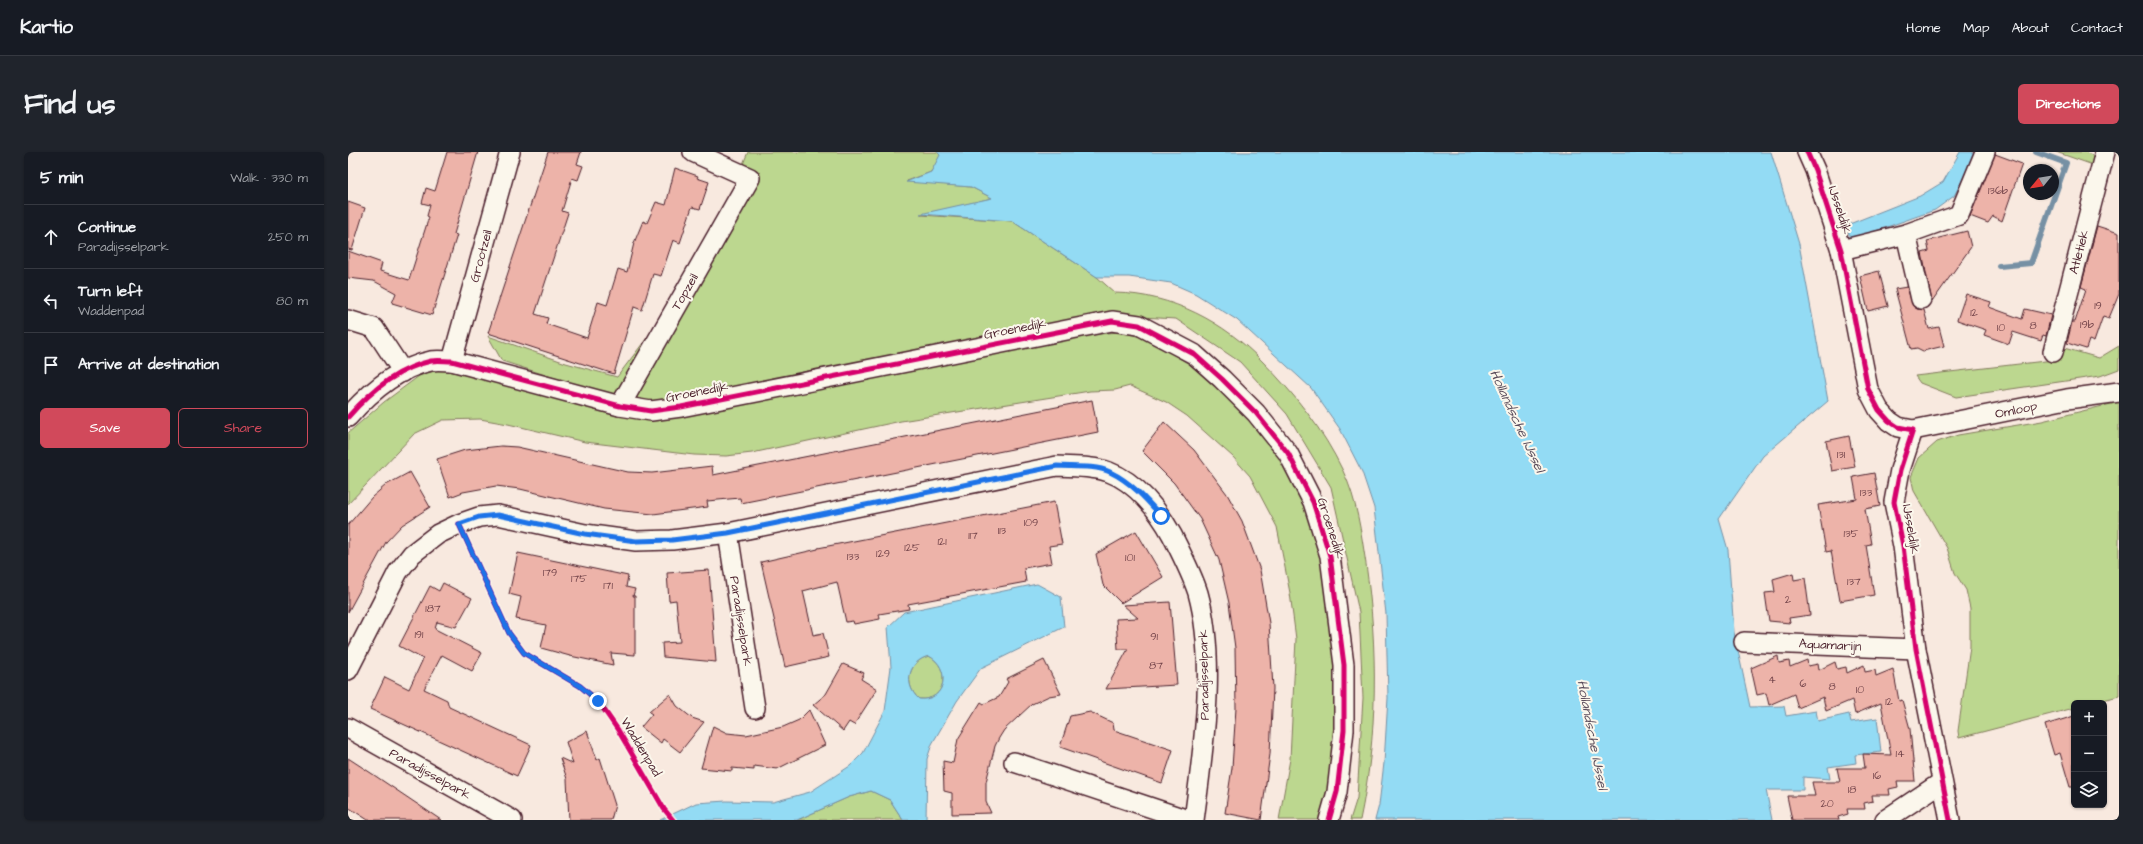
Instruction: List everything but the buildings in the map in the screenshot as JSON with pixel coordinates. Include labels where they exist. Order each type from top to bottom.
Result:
[{"type":"street","name":"Grootzeil","points":[[452,361],[510,152]]},
{"type":"street","name":"Topzeil","points":[[620,406],[750,178],[693,152]]},
{"type":"street","name":"IJsseldijk","points":[[1807,152],[1815,170],[1841,250],[1868,389],[1879,410],[1889,421],[1898,426],[1913,430],[1900,470],[1894,502],[1903,546],[1916,649],[1950,820]]},
{"type":"street","name":"IJsseldijk","points":[[1841,250],[1906,234],[1959,215],[1985,152]]},
{"type":"street","name":"Atletiek","points":[[2053,352],[2105,152]]},
{"type":"street","points":[[1906,234],[1921,299]]},
{"type":"street","points":[[348,320],[374,328],[403,372]]},
{"type":"street","name":"Groenedijk","points":[[348,417],[363,400],[380,386],[403,372],[431,361],[452,361],[620,406],[650,411],[681,407],[1112,321],[1139,325],[1194,354],[1256,412],[1288,454],[1313,502],[1330,556],[1344,665],[1344,730],[1337,792],[1329,820]]},
{"type":"street","name":"Omloop","points":[[1913,430],[2067,399],[2119,392]]},
{"type":"street","name":"Paradijsselpark","points":[[348,670],[398,572],[412,554],[438,534],[479,517],[498,515],[585,534],[636,541],[672,540],[728,533],[1057,466],[1083,467],[1109,472],[1136,488],[1161,516],[1180,551],[1198,593],[1206,640],[1206,699],[1203,747],[1194,820]]},
{"type":"street","name":"Paradijsselpark","points":[[728,533],[755,708]]},
{"type":"street","name":"Aquamarijn","points":[[1744,642],[1916,649]]},
{"type":"street","name":"Paradijsselpark","points":[[348,728],[512,820]]},
{"type":"street","points":[[1014,762],[1188,820]]},
{"type":"street","points":[[1885,820],[1942,782]]},
{"type":"green space","points":[[748,152],[937,152],[941,155],[931,172],[907,181],[971,187],[992,198],[921,215],[1012,221],[1097,277],[1115,293],[1157,299],[1177,305],[1214,323],[1231,334],[1248,348],[1275,374],[1308,413],[1327,441],[1348,482],[1360,528],[1366,564],[1373,628],[1374,692],[1370,756],[1360,820],[1350,820],[1357,798],[1363,698],[1359,612],[1331,487],[1287,414],[1240,362],[1176,319],[1108,315],[676,399],[644,403],[595,391],[502,361],[488,336],[566,363],[617,377],[672,305],[721,217]]},
{"type":"green space","points":[[2056,152],[2084,152],[2095,156],[2093,165]]},
{"type":"green space","points":[[1119,332],[1146,338],[1189,364],[1256,418],[1299,476],[1344,632],[1331,820],[1279,820],[1290,759],[1296,639],[1290,593],[1277,527],[1250,476],[1233,457],[1187,416],[1166,402],[1130,386],[1115,390],[1090,391],[901,421],[752,453],[726,456],[694,455],[585,442],[480,419],[443,420],[414,434],[348,504],[348,433],[384,402],[419,376],[451,365],[616,413],[1060,337]]},
{"type":"green space","points":[[2119,346],[2119,369],[2100,376],[1956,397],[1920,383],[1915,376],[2054,360],[2064,348],[2099,358]]},
{"type":"green space","points":[[2119,402],[2119,696],[2103,700],[2071,700],[2071,709],[1959,738],[1958,731],[1970,647],[1970,608],[1966,590],[1955,573],[1947,548],[1914,491],[1911,477],[1919,458],[1937,442],[1958,435],[2042,421]]},
{"type":"green space","points":[[929,656],[936,661],[941,668],[943,683],[940,690],[935,695],[928,698],[919,699],[911,687],[910,674],[916,663]]},
{"type":"green space","points":[[871,791],[890,800],[903,820],[797,820],[849,797]]},
{"type":"water","name":"Hollandsche IJssel","points":[[937,152],[1771,152],[1799,244],[1828,401],[1763,456],[1719,519],[1728,550],[1734,632],[1750,707],[1784,706],[1786,716],[1816,711],[1818,721],[1849,714],[1851,722],[1877,718],[1881,752],[1855,755],[1856,763],[1828,767],[1830,779],[1803,777],[1803,790],[1766,790],[1772,820],[1375,820],[1379,805],[1384,763],[1388,698],[1386,614],[1374,508],[1362,472],[1340,429],[1311,388],[1237,320],[1196,294],[1171,283],[1129,277],[1097,277],[1012,221],[920,214],[992,198],[971,187],[906,182],[931,172],[940,155]]},
{"type":"water","points":[[1960,152],[1977,152],[1954,196],[1935,210],[1850,240],[1847,225],[1920,196],[1943,182]]},
{"type":"water","points":[[1037,584],[1061,597],[1064,627],[981,668],[957,701],[932,744],[927,759],[926,820],[903,820],[890,800],[871,791],[849,797],[797,820],[660,820],[696,803],[726,801],[773,802],[810,792],[850,766],[863,753],[885,711],[891,667],[888,627],[904,612]],"holes":[[[929,656],[936,661],[941,668],[943,675],[943,683],[940,690],[935,695],[928,698],[919,699],[911,687],[910,674],[912,668],[916,663]]]},
{"type":"waterway","points":[[1999,266],[2031,263],[2066,163],[2036,152]]},
{"type":"cycle path","points":[[1807,152],[1815,170],[1841,250],[1868,389],[1879,410],[1889,421],[1898,427],[1913,430],[1900,470],[1894,502],[1903,546],[1916,649],[1950,820]]},
{"type":"cycle path","points":[[348,417],[365,399],[396,375],[419,364],[431,361],[452,361],[620,406],[651,411],[681,407],[1112,321],[1139,325],[1194,354],[1256,413],[1288,453],[1313,502],[1330,556],[1344,665],[1344,730],[1337,792],[1329,820]]},
{"type":"cycle path","name":"Waddenpad","points":[[459,524],[509,633],[524,653],[580,686],[598,701],[618,730],[664,809],[673,820]]},
{"type":"route","points":[[598,701],[580,686],[524,653],[509,633],[459,524],[479,517],[498,515],[585,534],[636,541],[672,540],[728,533],[1057,466],[1083,467],[1109,472],[1136,488],[1161,516]]}]
